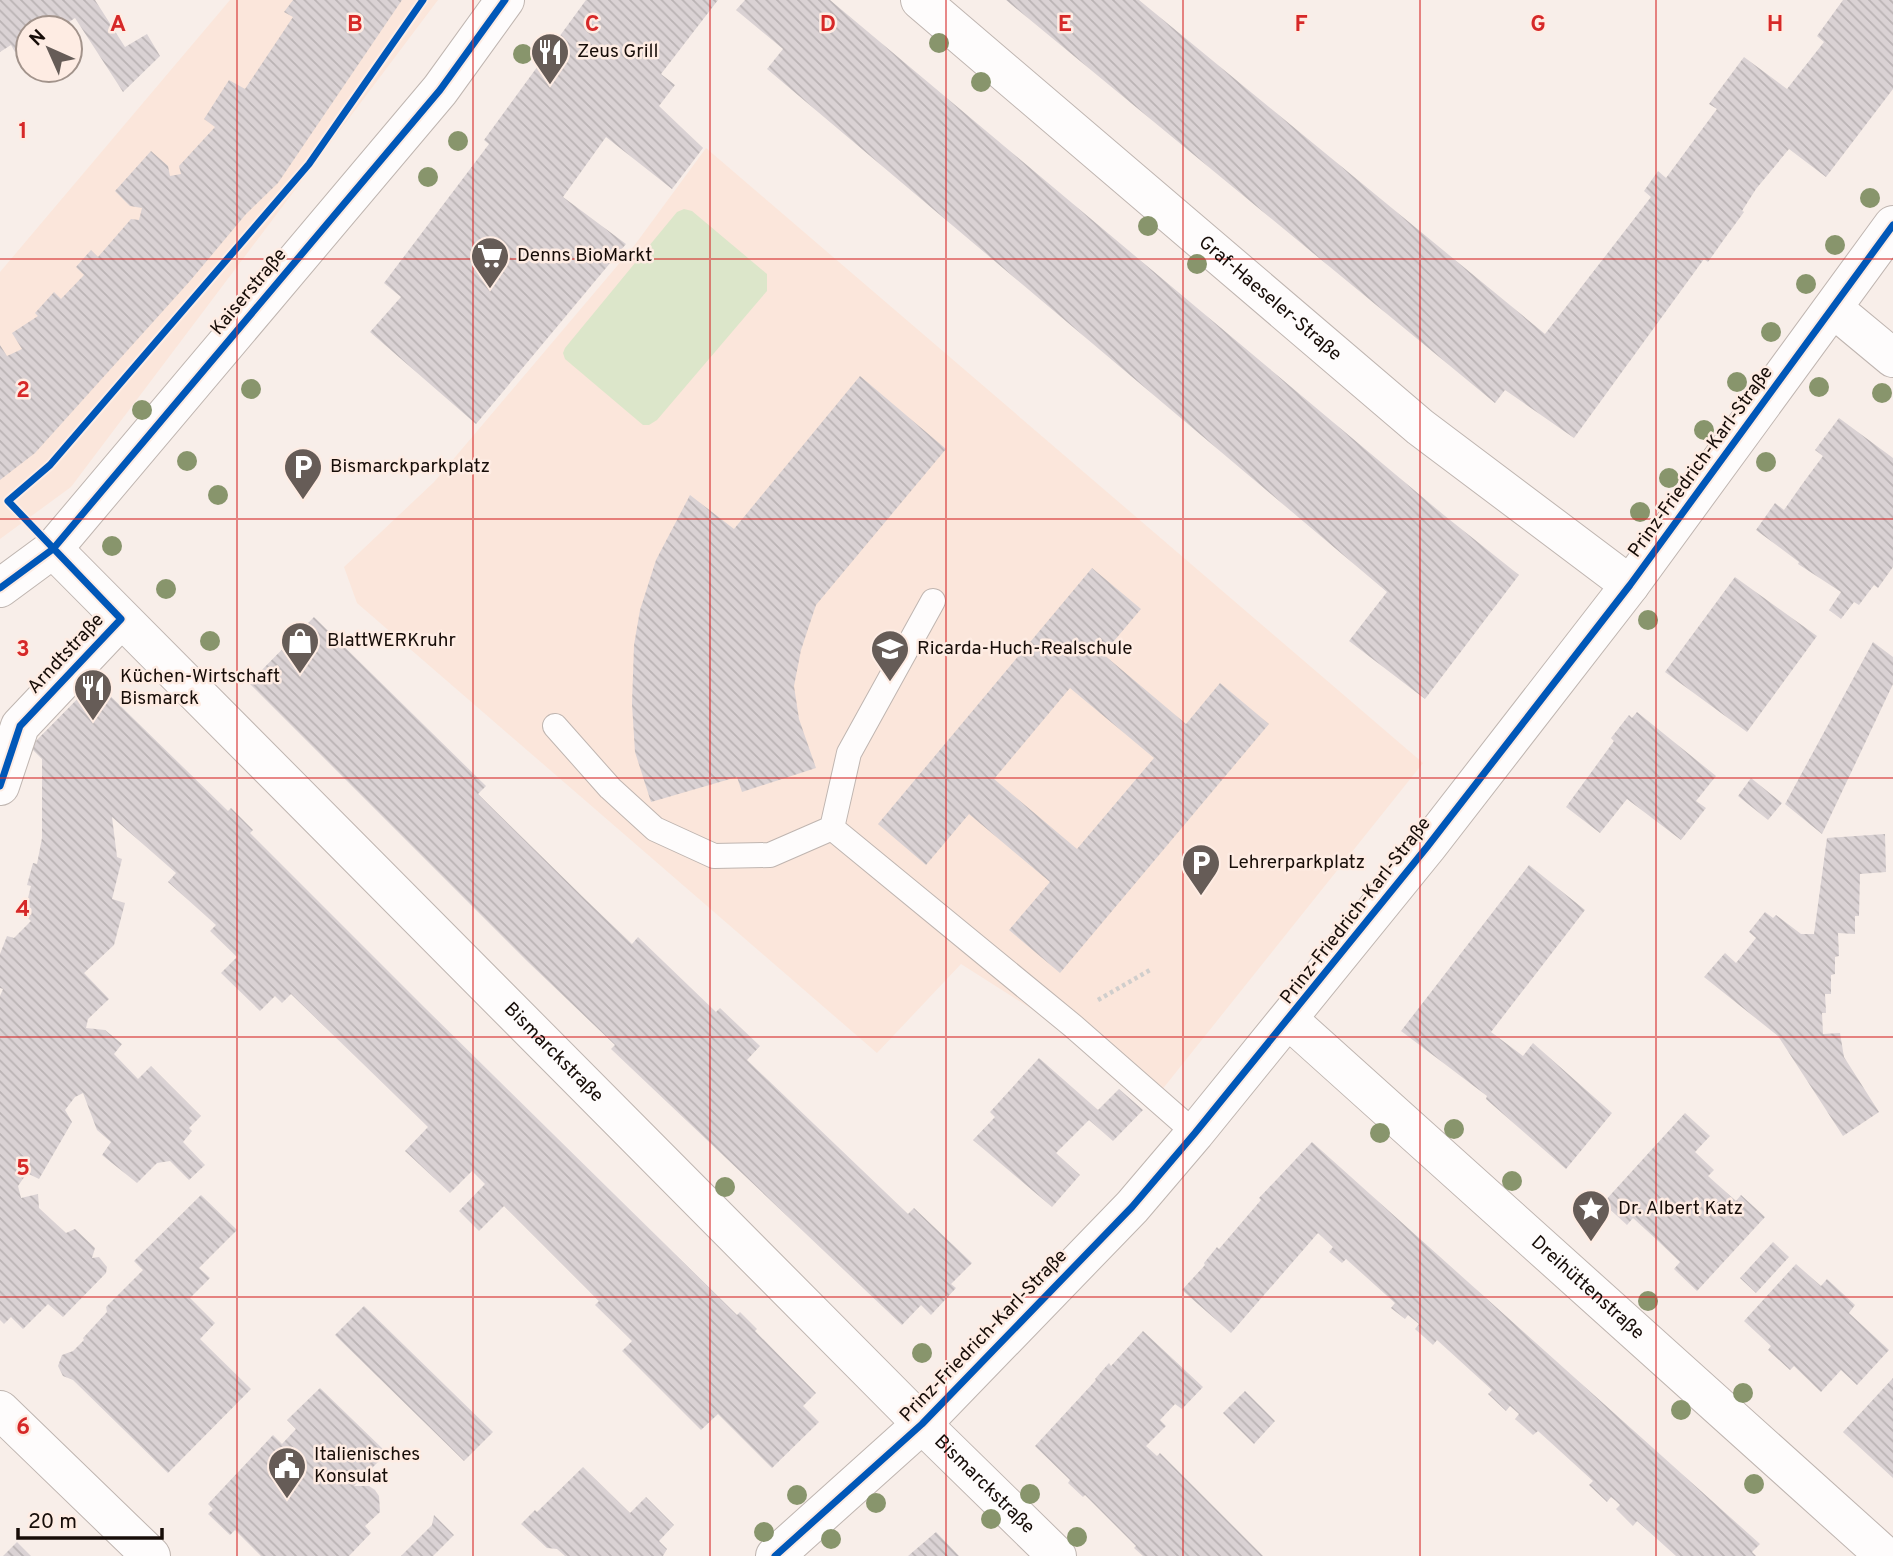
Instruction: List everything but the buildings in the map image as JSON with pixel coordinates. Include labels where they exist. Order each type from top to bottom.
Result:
[{"type":"street","name":"Kaiserstraße","points":[[0,588],[53,549],[440,90],[505,0]]},
{"type":"street","name":"Graf-Haeseler-Straße","points":[[920,0],[1420,426],[1630,585]]},
{"type":"street","name":"Prinz-Friedrich-Karl-Straße","points":[[775,1556],[922,1424],[1132,1207],[1195,1133],[1427,847],[1630,585],[1893,225]]},
{"type":"street","points":[[1834,309],[1893,358]]},
{"type":"street","name":"Bismarckstraße","points":[[53,549],[1056,1556]]},
{"type":"street","name":"Arndtstraße","points":[[0,786],[20,726],[121,619]]},
{"type":"street","name":"Dreihüttenstraße","points":[[1289,1020],[1885,1556]]},
{"type":"street","points":[[0,1410],[150,1556]]},
{"type":"lane","points":[[832,828],[849,753],[933,601]]},
{"type":"lane","points":[[555,726],[610,788],[655,829],[714,856],[770,855],[832,828]]},
{"type":"lane","points":[[832,828],[1073,1026],[1195,1133]]},
{"type":"path","points":[[1073,1026],[1099,998],[1150,970]]},
{"type":"shaded area","points":[[230,0],[438,0],[71,487],[0,539],[0,272]]},
{"type":"shaded area","name":"Ricarda-Huch-Realschule","points":[[706,148],[1423,763],[1161,1091],[961,964],[877,1053],[357,603],[344,567],[434,482],[634,246]]},
{"type":"green space","points":[[684,209],[692,211],[767,274],[767,291],[657,420],[643,425],[565,359],[563,353],[677,212]]},
{"type":"cycle path","points":[[0,786],[20,726],[121,619],[8,501],[50,465],[309,164],[423,0]]},
{"type":"cycle path","points":[[0,588],[53,549],[440,90],[505,0]]},
{"type":"cycle path","points":[[775,1556],[922,1424],[1132,1207],[1195,1133],[1427,847],[1630,585],[1893,225]]},
{"type":"place","name":"Zeus Grill","points":[[550,86]]},
{"type":"place","name":"Denns BioMarkt","points":[[490,290]]},
{"type":"place","name":"Bismarckparkplatz","points":[[303,501]]},
{"type":"place","name":"BlattWERKruhr","points":[[300,675]]},
{"type":"place","name":"Ricarda-Huch-Realschule","points":[[890,683]]},
{"type":"place","name":"Küchen-Wirtschaft Bismarck","points":[[93,722]]},
{"type":"place","name":"Lehrerparkplatz","points":[[1201,897]]},
{"type":"place","name":"Dr. Albert Katz","points":[[1591,1243]]},
{"type":"place","name":"Italienisches Konsulat","points":[[287,1500]]}]
